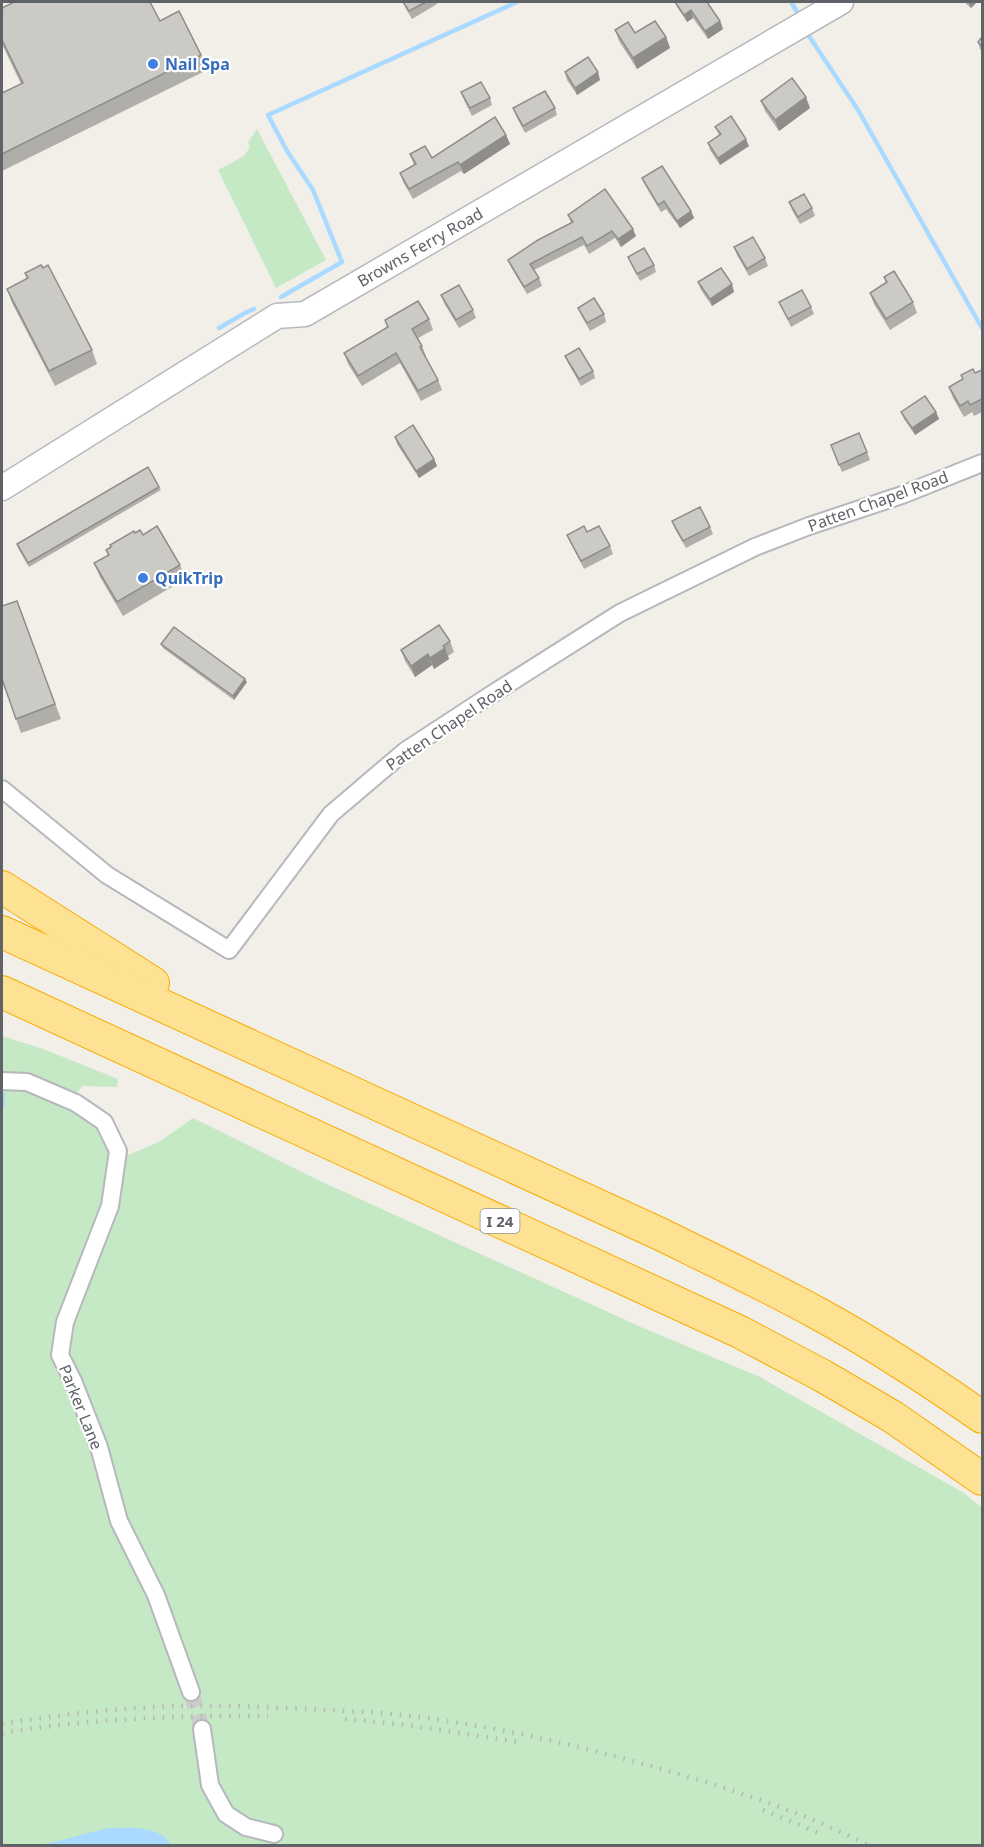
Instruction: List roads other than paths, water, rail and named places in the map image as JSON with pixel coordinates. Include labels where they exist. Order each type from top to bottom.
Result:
[{"type":"highway","points":[[2,887],[255,1048]]},
{"type":"highway","points":[[2,932],[747,1276],[818,1313],[884,1352],[982,1417]]},
{"type":"highway","name":"I 24","points":[[2,992],[740,1332],[823,1376],[893,1417],[982,1479]]},
{"type":"highway","points":[[2,1011],[19,1017],[80,1027]]},
{"type":"street","name":"Browns Ferry Road","points":[[2,488],[277,316],[305,314],[841,2]]},
{"type":"street","name":"Patten Chapel Road","points":[[2,789],[107,875],[229,950],[331,814],[405,751],[498,690],[620,613],[755,547],[809,525],[902,495],[982,463]]},
{"type":"street","name":"Parker Lane","points":[[2,1081],[27,1082],[76,1103],[104,1122],[118,1151],[110,1206],[65,1322],[60,1355],[73,1381],[99,1447],[119,1521],[156,1595],[191,1692]]},
{"type":"street","points":[[202,1729],[210,1785],[225,1814],[246,1827],[274,1834]]},
{"type":"water","points":[[108,1828],[151,1830],[166,1838],[171,1845],[43,1845]]},
{"type":"waterway","points":[[281,297],[342,262],[313,190],[287,151],[268,115],[517,2]]},
{"type":"waterway","points":[[791,2],[797,12]]},
{"type":"waterway","points":[[809,36],[858,110],[982,328]]},
{"type":"waterway","points":[[219,328],[254,309]]},
{"type":"waterway","points":[[2,1107],[3,1094]]},
{"type":"tunnel","points":[[191,1692],[202,1729]]},
{"type":"railway","points":[[2,1724],[57,1716],[170,1706],[246,1706],[396,1714],[427,1718],[543,1739],[600,1752],[684,1776],[792,1812],[870,1846]]},
{"type":"railway","points":[[2,1733],[68,1724],[134,1719],[268,1716]]},
{"type":"railway","points":[[345,1719],[408,1725],[518,1742]]},
{"type":"railway","points":[[763,1810],[824,1835]]},
{"type":"place","name":"Nail Spa","points":[[153,64]]},
{"type":"place","name":"QuikTrip","points":[[143,578]]}]
